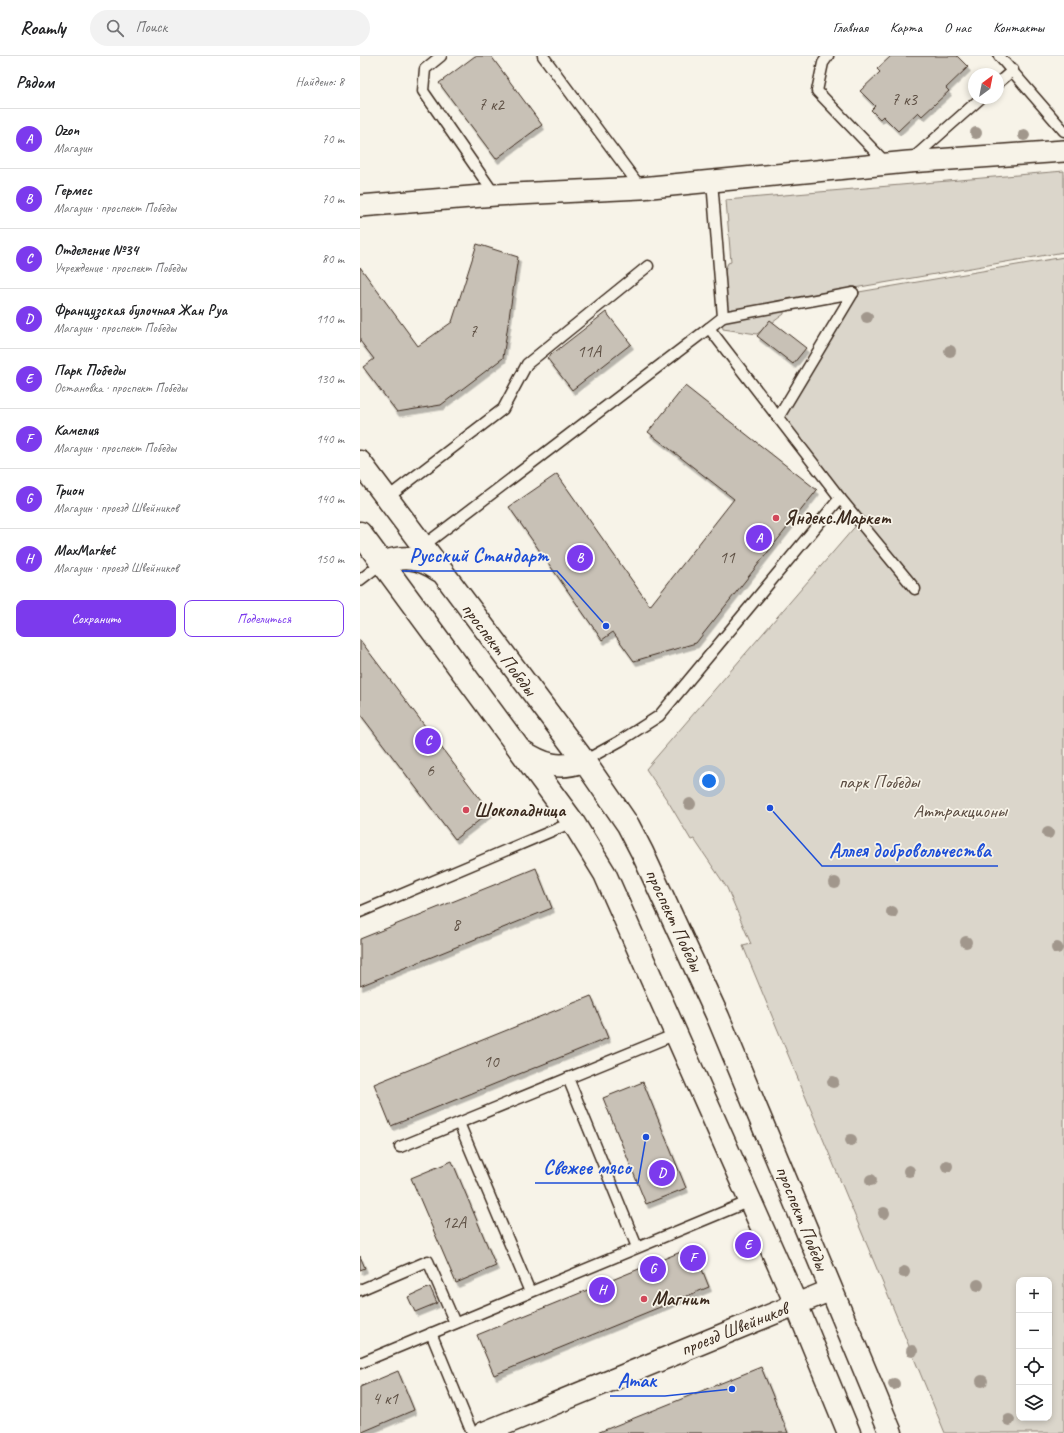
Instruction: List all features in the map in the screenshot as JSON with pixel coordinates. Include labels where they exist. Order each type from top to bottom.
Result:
[{"type":"main road","name":"проспект Победы","points":[[360,462],[584,761],[620,812],[642,852],[718,1017],[891,1433]]},
{"type":"main road","name":"проспект Победы","points":[[360,533],[573,822],[605,874],[796,1304],[849,1433]]},
{"type":"main road","points":[[382,563],[396,558],[411,557],[426,562],[443,574]]},
{"type":"main road","points":[[520,750],[538,761],[553,765],[570,766],[584,761]]},
{"type":"street","points":[[360,206],[495,195],[642,188],[908,162],[1064,151]]},
{"type":"street","name":"проезд Швейников","points":[[483,1433],[831,1290]]},
{"type":"lane","points":[[441,56],[425,69],[424,91],[495,195]]},
{"type":"lane","points":[[543,56],[642,188]]},
{"type":"lane","points":[[828,56],[823,63],[817,91],[888,165]]},
{"type":"lane","points":[[999,56],[1013,70],[1064,131]]},
{"type":"lane","points":[[1004,78],[1013,70]]},
{"type":"lane","points":[[908,162],[974,104]]},
{"type":"lane","points":[[712,181],[723,317]]},
{"type":"lane","points":[[387,498],[503,409],[527,364],[648,266]]},
{"type":"lane","points":[[423,546],[723,317],[853,294],[778,418]]},
{"type":"lane","points":[[709,328],[840,498],[914,589]]},
{"type":"lane","points":[[584,761],[620,741],[659,716],[840,498]]},
{"type":"lane","points":[[360,580],[382,563]]},
{"type":"lane","points":[[360,912],[573,822]]},
{"type":"lane","points":[[400,1147],[676,1034]]},
{"type":"lane","points":[[568,1078],[637,1248]]},
{"type":"lane","points":[[459,1123],[530,1292]]},
{"type":"lane","points":[[360,1363],[750,1201]]},
{"type":"lane","points":[[360,1290],[428,1261],[455,1323]]},
{"type":"lane","points":[[431,1333],[472,1433]]},
{"type":"green space","points":[[1064,171],[1064,252],[784,300],[784,314],[757,334],[723,329],[718,285],[728,263],[731,262],[726,200]]},
{"type":"green space","name":"парк Победы","points":[[1064,257],[1064,1433],[945,1433],[743,946],[751,944],[727,888],[694,839],[691,840],[669,803],[646,769],[859,522],[778,418],[853,293]]},
{"type":"building","points":[[475,56],[491,56],[542,125],[496,159],[439,83]]},
{"type":"building","points":[[891,56],[957,56],[968,67],[946,88],[949,91],[922,116],[918,112],[898,131],[883,116],[880,119],[871,110],[875,106],[860,91],[880,72],[877,69]]},
{"type":"building","points":[[477,244],[518,257],[503,358],[441,405],[397,412],[363,367],[374,359],[360,341],[360,267],[418,346],[452,322]]},
{"type":"building","points":[[606,312],[631,344],[572,390],[547,358]]},
{"type":"building","points":[[770,320],[806,348],[793,364],[757,336]]},
{"type":"building","points":[[685,386],[817,490],[696,643],[634,661],[613,632],[602,640],[509,507],[557,474],[650,606],[734,499],[648,432]]},
{"type":"building","points":[[360,640],[490,812],[455,839],[360,714]]},
{"type":"building","points":[[536,868],[552,908],[360,986],[360,939]]},
{"type":"building","points":[[591,996],[608,1038],[391,1126],[374,1084]]},
{"type":"building","points":[[643,1082],[686,1188],[646,1204],[603,1098]]},
{"type":"building","points":[[452,1161],[496,1266],[456,1283],[411,1178]]},
{"type":"building","points":[[693,1247],[709,1287],[494,1375],[477,1335]]},
{"type":"building","points":[[360,1256],[365,1268],[360,1270]]},
{"type":"building","points":[[430,1287],[437,1303],[415,1312],[408,1297]]},
{"type":"building","points":[[761,1367],[788,1433],[597,1433]]},
{"type":"building","points":[[398,1371],[414,1410],[360,1433],[360,1387]]},
{"type":"place","name":"Яндекс.Маркет","points":[[776,518]]},
{"type":"place","name":"Ozon","points":[[759,538]]},
{"type":"place","name":"Гермес","points":[[580,558]]},
{"type":"place","name":"Русский Стандарт","points":[[606,626]]},
{"type":"place","name":"Отделение №34","points":[[428,741]]},
{"type":"place","name":"Аллея добровольчества","points":[[770,808]]},
{"type":"place","name":"Шоколадница","points":[[466,810]]},
{"type":"place","name":"Свежее мясо","points":[[646,1137]]},
{"type":"place","name":"Французская булочная Жан Руа","points":[[662,1173]]},
{"type":"place","name":"Парк Победы","points":[[748,1245]]},
{"type":"place","name":"Камелия","points":[[693,1258]]},
{"type":"place","name":"Трион","points":[[653,1269]]},
{"type":"place","name":"MaxMarket","points":[[602,1290]]},
{"type":"place","name":"Магнит","points":[[644,1299]]},
{"type":"place","name":"Атак","points":[[732,1389]]},
{"type":"park label","name":"Аттракционы","points":[[960,811]]}]
